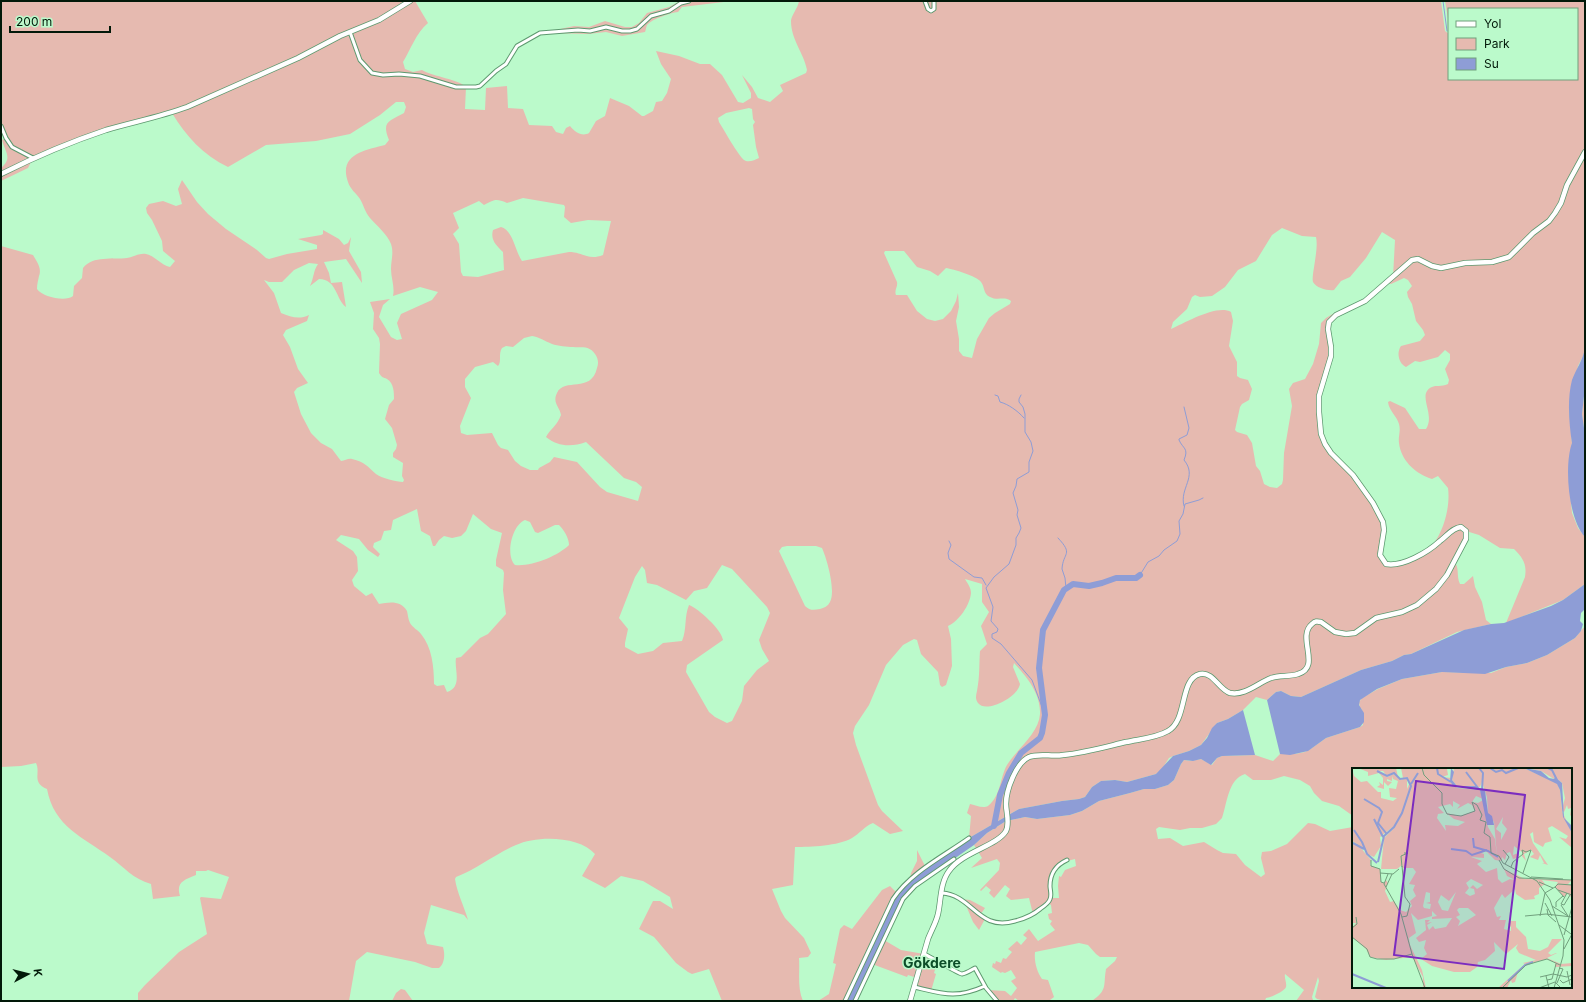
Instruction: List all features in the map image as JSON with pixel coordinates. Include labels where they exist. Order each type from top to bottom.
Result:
[{"type":"street","points":[[1,174],[33,158],[107,130],[187,108],[290,62],[334,39],[379,20],[410,1]]},
{"type":"street","points":[[350,32],[360,60],[372,73],[383,76],[399,74],[420,76],[456,86],[476,87],[480,86],[508,62],[512,52],[517,46],[540,33],[571,30],[590,31],[606,28],[630,31],[641,25],[651,16],[669,11],[681,3],[689,1]]},
{"type":"street","points":[[925,1],[928,9],[931,10],[934,8],[934,1]]},
{"type":"street","points":[[1,126],[12,147],[33,158]]},
{"type":"street","points":[[856,1001],[903,899],[915,886],[955,860],[996,840],[1005,832],[1008,824],[1006,801],[1008,789],[1015,773],[1026,758],[1036,755],[1058,756],[1074,754],[1166,732],[1179,720],[1186,692],[1191,681],[1196,676],[1201,674],[1206,675],[1225,691],[1234,693],[1251,688],[1271,678],[1300,674],[1305,670],[1308,664],[1306,635],[1308,627],[1314,622],[1321,622],[1330,629],[1341,634],[1355,633],[1376,618],[1410,609],[1425,599],[1436,589],[1447,575],[1463,546],[1467,536],[1466,531],[1461,527],[1455,528],[1423,553],[1402,562],[1386,564],[1380,556],[1384,530],[1381,517],[1353,474],[1331,453],[1323,440],[1319,403],[1321,390],[1331,356],[1328,329],[1329,322],[1336,315],[1365,301],[1412,260],[1418,259],[1432,266],[1441,268],[1465,263],[1492,262],[1509,257],[1533,233],[1556,214],[1569,181],[1585,152]]},
{"type":"street","points":[[845,1001],[897,893],[910,879],[969,838]]},
{"type":"street","points":[[950,852],[955,860]]},
{"type":"street","points":[[910,1001],[924,954],[938,915],[947,874],[955,860]]},
{"type":"street","points":[[942,893],[954,896],[986,920],[997,923],[1012,922],[1037,912],[1048,902],[1051,898],[1051,881],[1054,872],[1058,865],[1067,860]]},
{"type":"street","points":[[924,954],[938,960],[958,973],[964,973],[975,968],[985,986],[997,1001]]},
{"type":"street","points":[[914,987],[956,995],[985,986]]},
{"type":"green space","points":[[1,1],[415,1],[428,23],[417,36],[403,62],[405,69],[413,72],[422,70],[462,84],[466,87],[465,109],[485,110],[486,88],[507,86],[508,108],[523,109],[529,125],[552,126],[556,132],[563,134],[566,128],[570,126],[576,132],[586,134],[589,133],[596,121],[605,116],[610,98],[629,106],[642,116],[653,111],[656,102],[662,101],[667,93],[671,79],[661,64],[656,51],[679,56],[700,64],[710,64],[722,75],[738,102],[743,103],[751,98],[751,93],[742,75],[752,87],[758,98],[770,102],[783,91],[780,85],[806,73],[807,70],[793,34],[791,21],[799,1],[1441,1],[1445,31],[1448,33],[1448,80],[1578,80],[1578,8],[1448,8],[1448,18],[1445,1],[1585,1],[1585,345],[1584,354],[1578,366],[1569,407],[1572,443],[1570,460],[1570,492],[1572,513],[1578,528],[1585,537],[1585,584],[1563,600],[1506,623],[1525,577],[1524,562],[1514,549],[1500,548],[1479,535],[1466,531],[1467,533],[1454,561],[1457,566],[1459,581],[1460,584],[1464,584],[1473,576],[1475,587],[1482,602],[1486,620],[1491,624],[1457,632],[1411,654],[1361,670],[1301,697],[1291,696],[1281,691],[1276,692],[1267,700],[1256,697],[1243,710],[1228,719],[1217,723],[1201,745],[1169,758],[1162,769],[1156,774],[1127,782],[1115,780],[1101,781],[1092,787],[1085,797],[1019,809],[969,838],[971,816],[967,813],[970,804],[984,807],[988,806],[992,802],[998,792],[1007,765],[1036,728],[1039,721],[1040,707],[1036,693],[1032,686],[1014,663],[1013,667],[1020,684],[1014,694],[1008,699],[994,705],[982,706],[977,702],[976,696],[979,680],[980,651],[987,644],[981,626],[989,612],[982,602],[982,584],[965,579],[971,591],[969,603],[960,617],[948,626],[951,639],[952,666],[946,685],[942,687],[940,685],[938,672],[921,654],[917,640],[914,639],[903,645],[886,665],[869,705],[855,726],[853,733],[878,805],[882,811],[903,831],[890,834],[873,823],[846,841],[816,846],[795,847],[793,885],[772,889],[785,918],[804,938],[811,953],[808,957],[799,958],[799,985],[803,1001],[722,1001],[709,969],[692,974],[688,972],[676,963],[654,937],[639,929],[653,901],[660,901],[673,909],[670,897],[643,881],[621,876],[605,888],[582,876],[595,854],[588,848],[569,841],[546,839],[516,845],[456,877],[457,889],[468,920],[464,915],[431,905],[424,933],[427,944],[443,947],[444,958],[439,968],[432,968],[415,962],[367,952],[356,961],[349,1001],[138,1001],[138,993],[145,985],[179,952],[207,934],[200,898],[221,899],[229,877],[208,870],[196,871],[196,875],[184,880],[180,885],[180,896],[153,899],[151,884],[134,876],[110,857],[80,837],[63,822],[56,813],[47,789],[39,783],[36,763],[21,766],[1,767],[1,246],[33,255],[39,265],[40,270],[37,289],[44,294],[60,299],[70,298],[73,296],[74,286],[82,278],[83,268],[92,261],[127,258],[146,254],[170,267],[175,261],[163,251],[162,241],[147,213],[146,208],[149,204],[163,201],[176,206],[182,204],[178,189],[182,180],[197,202],[208,214],[266,258],[269,259],[287,254],[317,249],[317,245],[298,239],[321,235],[323,234],[323,230],[339,239],[344,245],[348,243],[351,237],[349,251],[361,272],[362,283],[346,259],[324,262],[329,273],[331,283],[342,282],[346,307],[329,282],[319,279],[310,286],[318,264],[309,263],[294,270],[282,282],[269,282],[264,280],[274,293],[281,313],[298,318],[309,315],[307,321],[286,330],[283,335],[290,347],[298,369],[308,383],[297,388],[294,392],[301,414],[311,433],[321,443],[332,449],[341,461],[351,459],[360,461],[376,474],[389,480],[400,482],[403,482],[404,480],[402,476],[403,463],[393,457],[393,453],[397,445],[392,428],[385,419],[389,405],[394,399],[394,391],[389,381],[382,377],[379,373],[380,344],[379,338],[373,329],[374,313],[370,302],[390,299],[383,305],[379,317],[391,337],[397,340],[402,339],[397,323],[401,314],[432,300],[438,292],[420,287],[393,296],[394,289],[391,269],[391,244],[384,233],[368,216],[360,199],[349,184],[346,173],[347,165],[350,159],[362,152],[385,145],[389,140],[386,129],[388,122],[404,113],[406,107],[404,102],[396,102],[380,115],[350,134],[316,141],[266,145],[228,167],[203,151],[189,137],[172,113],[107,130],[33,158],[28,168],[1,181],[1,168],[7,161],[7,155],[2,140],[6,138],[1,126]],"holes":[[[749,108],[752,109],[753,119],[755,122],[753,125],[756,147],[759,158],[746,161],[738,153],[719,122],[718,118],[726,113]],[[523,198],[564,205],[564,217],[571,223],[588,220],[611,221],[603,255],[598,257],[589,257],[574,252],[569,252],[522,261],[511,236],[501,227],[493,230],[492,237],[503,252],[504,270],[478,277],[463,276],[461,272],[459,244],[453,234],[459,228],[453,213],[479,201],[484,205],[495,200],[500,200],[507,203]],[[1282,228],[1302,236],[1316,237],[1317,248],[1313,282],[1322,289],[1329,290],[1334,290],[1341,281],[1350,277],[1366,258],[1382,232],[1395,240],[1393,277],[1386,283],[1391,284],[1404,278],[1408,280],[1412,286],[1407,292],[1408,297],[1412,304],[1416,321],[1425,335],[1420,341],[1401,346],[1399,349],[1400,361],[1406,367],[1415,361],[1420,362],[1438,357],[1445,350],[1450,354],[1450,360],[1445,369],[1449,380],[1448,384],[1432,387],[1426,394],[1429,417],[1426,429],[1419,429],[1405,408],[1390,401],[1388,402],[1399,424],[1399,443],[1405,460],[1413,469],[1423,475],[1432,479],[1438,476],[1448,488],[1448,506],[1443,525],[1429,549],[1422,554],[1390,565],[1380,555],[1383,522],[1347,468],[1325,444],[1319,403],[1331,347],[1329,322],[1337,315],[1336,312],[1321,323],[1319,344],[1313,364],[1305,379],[1293,383],[1289,389],[1292,406],[1284,453],[1283,480],[1282,484],[1277,488],[1264,484],[1260,471],[1256,466],[1252,443],[1247,435],[1235,430],[1240,407],[1249,400],[1252,389],[1248,380],[1237,376],[1237,362],[1229,346],[1233,321],[1231,312],[1225,310],[1210,312],[1171,329],[1173,322],[1187,309],[1192,297],[1195,295],[1200,297],[1212,296],[1225,287],[1238,270],[1256,261],[1272,235]],[[885,251],[904,251],[917,267],[930,271],[938,276],[946,268],[970,275],[981,282],[988,296],[995,299],[1006,299],[1011,301],[1010,304],[989,318],[977,339],[972,358],[963,356],[959,351],[956,321],[959,307],[958,293],[951,311],[943,319],[935,321],[927,319],[917,311],[907,295],[896,295],[895,292],[897,282],[884,253]],[[532,336],[552,344],[565,347],[588,348],[593,351],[598,364],[594,376],[589,381],[584,383],[560,388],[555,400],[561,415],[558,422],[546,437],[555,443],[565,445],[576,445],[586,442],[624,478],[636,482],[642,487],[638,501],[607,492],[600,487],[577,462],[554,457],[550,462],[538,470],[530,470],[521,466],[515,461],[508,450],[501,448],[492,433],[467,435],[461,433],[460,426],[471,398],[465,387],[465,379],[475,367],[493,362],[498,366],[502,348],[506,346],[513,347],[524,338]],[[417,509],[421,531],[430,536],[433,546],[435,546],[444,536],[452,538],[461,536],[466,531],[473,514],[491,529],[502,533],[496,566],[503,570],[504,573],[503,590],[506,614],[488,634],[480,638],[461,657],[456,658],[457,677],[455,686],[452,690],[447,692],[444,685],[437,686],[434,684],[433,664],[428,645],[421,634],[410,623],[407,611],[398,603],[379,604],[372,593],[366,596],[354,586],[352,580],[358,571],[357,557],[353,551],[336,540],[341,535],[359,539],[368,550],[378,557],[380,554],[373,547],[374,543],[381,540],[384,531],[391,530],[393,520]],[[525,520],[530,522],[535,532],[538,533],[555,525],[559,525],[566,534],[569,545],[558,553],[544,560],[529,564],[515,565],[512,560],[510,548],[513,534],[520,523]],[[816,546],[822,548],[828,567],[832,590],[832,597],[827,606],[814,610],[805,606],[779,551],[782,547]],[[722,565],[732,569],[767,607],[770,613],[759,640],[769,661],[757,670],[744,686],[742,701],[732,721],[727,723],[709,712],[686,672],[687,665],[723,640],[719,631],[698,610],[689,605],[686,614],[682,641],[663,643],[653,651],[638,654],[625,647],[628,629],[619,618],[635,577],[642,566],[645,570],[647,583],[657,585],[686,600],[694,591],[707,588]]]},
{"type":"green space","points":[[680,1],[732,1],[682,7],[678,12],[661,17],[649,23],[645,32],[622,36],[606,32],[588,34],[553,33],[556,30],[574,26],[589,27],[605,21],[625,27],[632,27],[639,23],[647,13],[669,7]]},
{"type":"green space","points":[[1585,387],[1585,435],[1582,414]]},
{"type":"green space","points":[[1585,626],[1585,1001],[1325,1001],[1315,997],[1319,981],[1318,977],[1312,997],[1315,1001],[1296,1001],[1304,990],[1285,974],[1285,989],[1271,997],[1266,998],[1265,1001],[1092,1001],[1103,990],[1106,969],[1115,961],[1117,957],[1100,957],[1088,945],[1079,943],[1035,952],[1036,967],[1042,979],[1048,980],[1054,997],[1050,1000],[1019,1001],[1015,998],[1013,1001],[997,1001],[988,990],[1005,991],[1011,996],[1017,988],[1011,981],[1016,978],[1011,970],[1001,973],[992,967],[993,963],[995,964],[996,961],[1001,963],[1003,958],[1006,959],[1012,952],[1008,949],[1017,941],[1021,945],[1027,938],[1023,935],[1029,929],[1038,941],[1055,930],[1050,924],[1052,921],[1049,919],[1048,914],[1052,913],[1051,905],[1048,903],[1033,914],[1029,898],[1011,900],[1006,896],[1010,889],[1005,885],[994,898],[989,893],[991,890],[986,886],[981,891],[980,890],[999,870],[1000,863],[997,859],[971,868],[982,858],[974,845],[987,833],[1006,821],[1025,817],[1037,819],[1070,815],[1082,811],[1099,801],[1144,789],[1155,789],[1168,785],[1174,780],[1184,760],[1191,761],[1201,759],[1212,765],[1217,758],[1222,756],[1255,755],[1273,761],[1280,754],[1305,752],[1326,738],[1363,725],[1362,709],[1360,708],[1359,702],[1362,698],[1378,689],[1402,679],[1442,672],[1491,673],[1506,667],[1527,663],[1547,655],[1575,638]],"holes":[[[1075,859],[1076,866],[1065,870],[1061,877],[1059,876],[1059,898],[1051,898],[1053,878],[1058,868],[1067,861]]]},
{"type":"green space","points":[[917,850],[926,868],[910,879],[911,873],[917,861]]},
{"type":"green space","points":[[890,886],[897,893],[845,1001],[818,1001],[829,994],[836,964],[833,963],[840,929],[844,925],[852,929],[882,890]]},
{"type":"green space","points":[[960,899],[970,900],[985,908],[980,915],[985,919],[979,930],[973,922],[965,903]]},
{"type":"green space","points":[[884,940],[901,950],[924,954],[938,960],[931,991],[914,987],[917,978],[908,975],[907,977],[872,964]]},
{"type":"green space","points":[[401,989],[405,990],[413,1001],[392,1001],[396,993]]},
{"type":"water","points":[[1585,348],[1585,387],[1582,414],[1585,435],[1585,537],[1579,529],[1571,505],[1568,464],[1572,443],[1569,412],[1570,387],[1583,357]]},
{"type":"water","points":[[1585,584],[1585,609],[1581,613],[1580,621],[1583,624],[1581,631],[1575,638],[1547,655],[1527,663],[1506,667],[1485,674],[1442,672],[1402,679],[1377,689],[1360,700],[1359,705],[1364,713],[1364,722],[1360,727],[1326,738],[1308,751],[1290,755],[1280,754],[1267,700],[1276,692],[1281,691],[1291,696],[1301,697],[1361,670],[1411,654],[1464,630],[1491,624],[1504,623],[1551,606],[1563,600]]},
{"type":"water","points":[[1243,710],[1255,755],[1222,756],[1217,758],[1211,765],[1201,759],[1193,761],[1184,760],[1174,780],[1168,785],[1155,789],[1144,789],[1099,801],[1082,811],[1070,815],[1037,819],[1025,817],[1006,821],[987,833],[974,845],[915,886],[907,894],[855,1001],[845,1001],[893,899],[905,883],[969,838],[1019,809],[1085,797],[1092,787],[1101,781],[1115,780],[1127,782],[1156,774],[1173,756],[1201,745],[1217,723],[1228,719]]},
{"type":"waterway","points":[[1443,1],[1447,31]]},
{"type":"waterway","points":[[995,395],[998,396],[1000,402],[1013,408],[1024,418]]},
{"type":"waterway","points":[[1021,395],[1019,402],[1023,407],[1025,414],[1025,432],[1031,442],[1033,451],[1029,462],[1029,472],[1017,479],[1013,493],[1021,528],[1016,538],[1016,545],[1009,564],[994,577],[986,588],[993,607],[991,621],[998,629],[997,632],[992,634],[992,638],[1001,644],[1032,680],[1045,715]]},
{"type":"waterway","points":[[1184,407],[1189,428],[1187,435],[1179,440],[1186,451],[1184,460],[1188,466],[1189,477],[1184,494],[1184,506]]},
{"type":"waterway","points":[[1140,575],[1148,562],[1159,556],[1164,550],[1177,541],[1180,534],[1179,521],[1183,514],[1185,504],[1203,498]]},
{"type":"waterway","points":[[1058,538],[1067,551],[1062,569],[1066,588]]},
{"type":"waterway","points":[[949,541],[951,545],[948,553],[949,559],[974,577],[982,578],[986,585]]},
{"type":"waterway","points":[[994,826],[1000,795],[1009,773],[1021,753],[1040,738],[1042,733],[1045,715],[1039,668],[1043,630],[1064,590],[1073,584],[1089,586],[1116,578],[1136,578],[1140,575]]},
{"type":"district","name":"Gökdere","points":[[932,962]]}]
